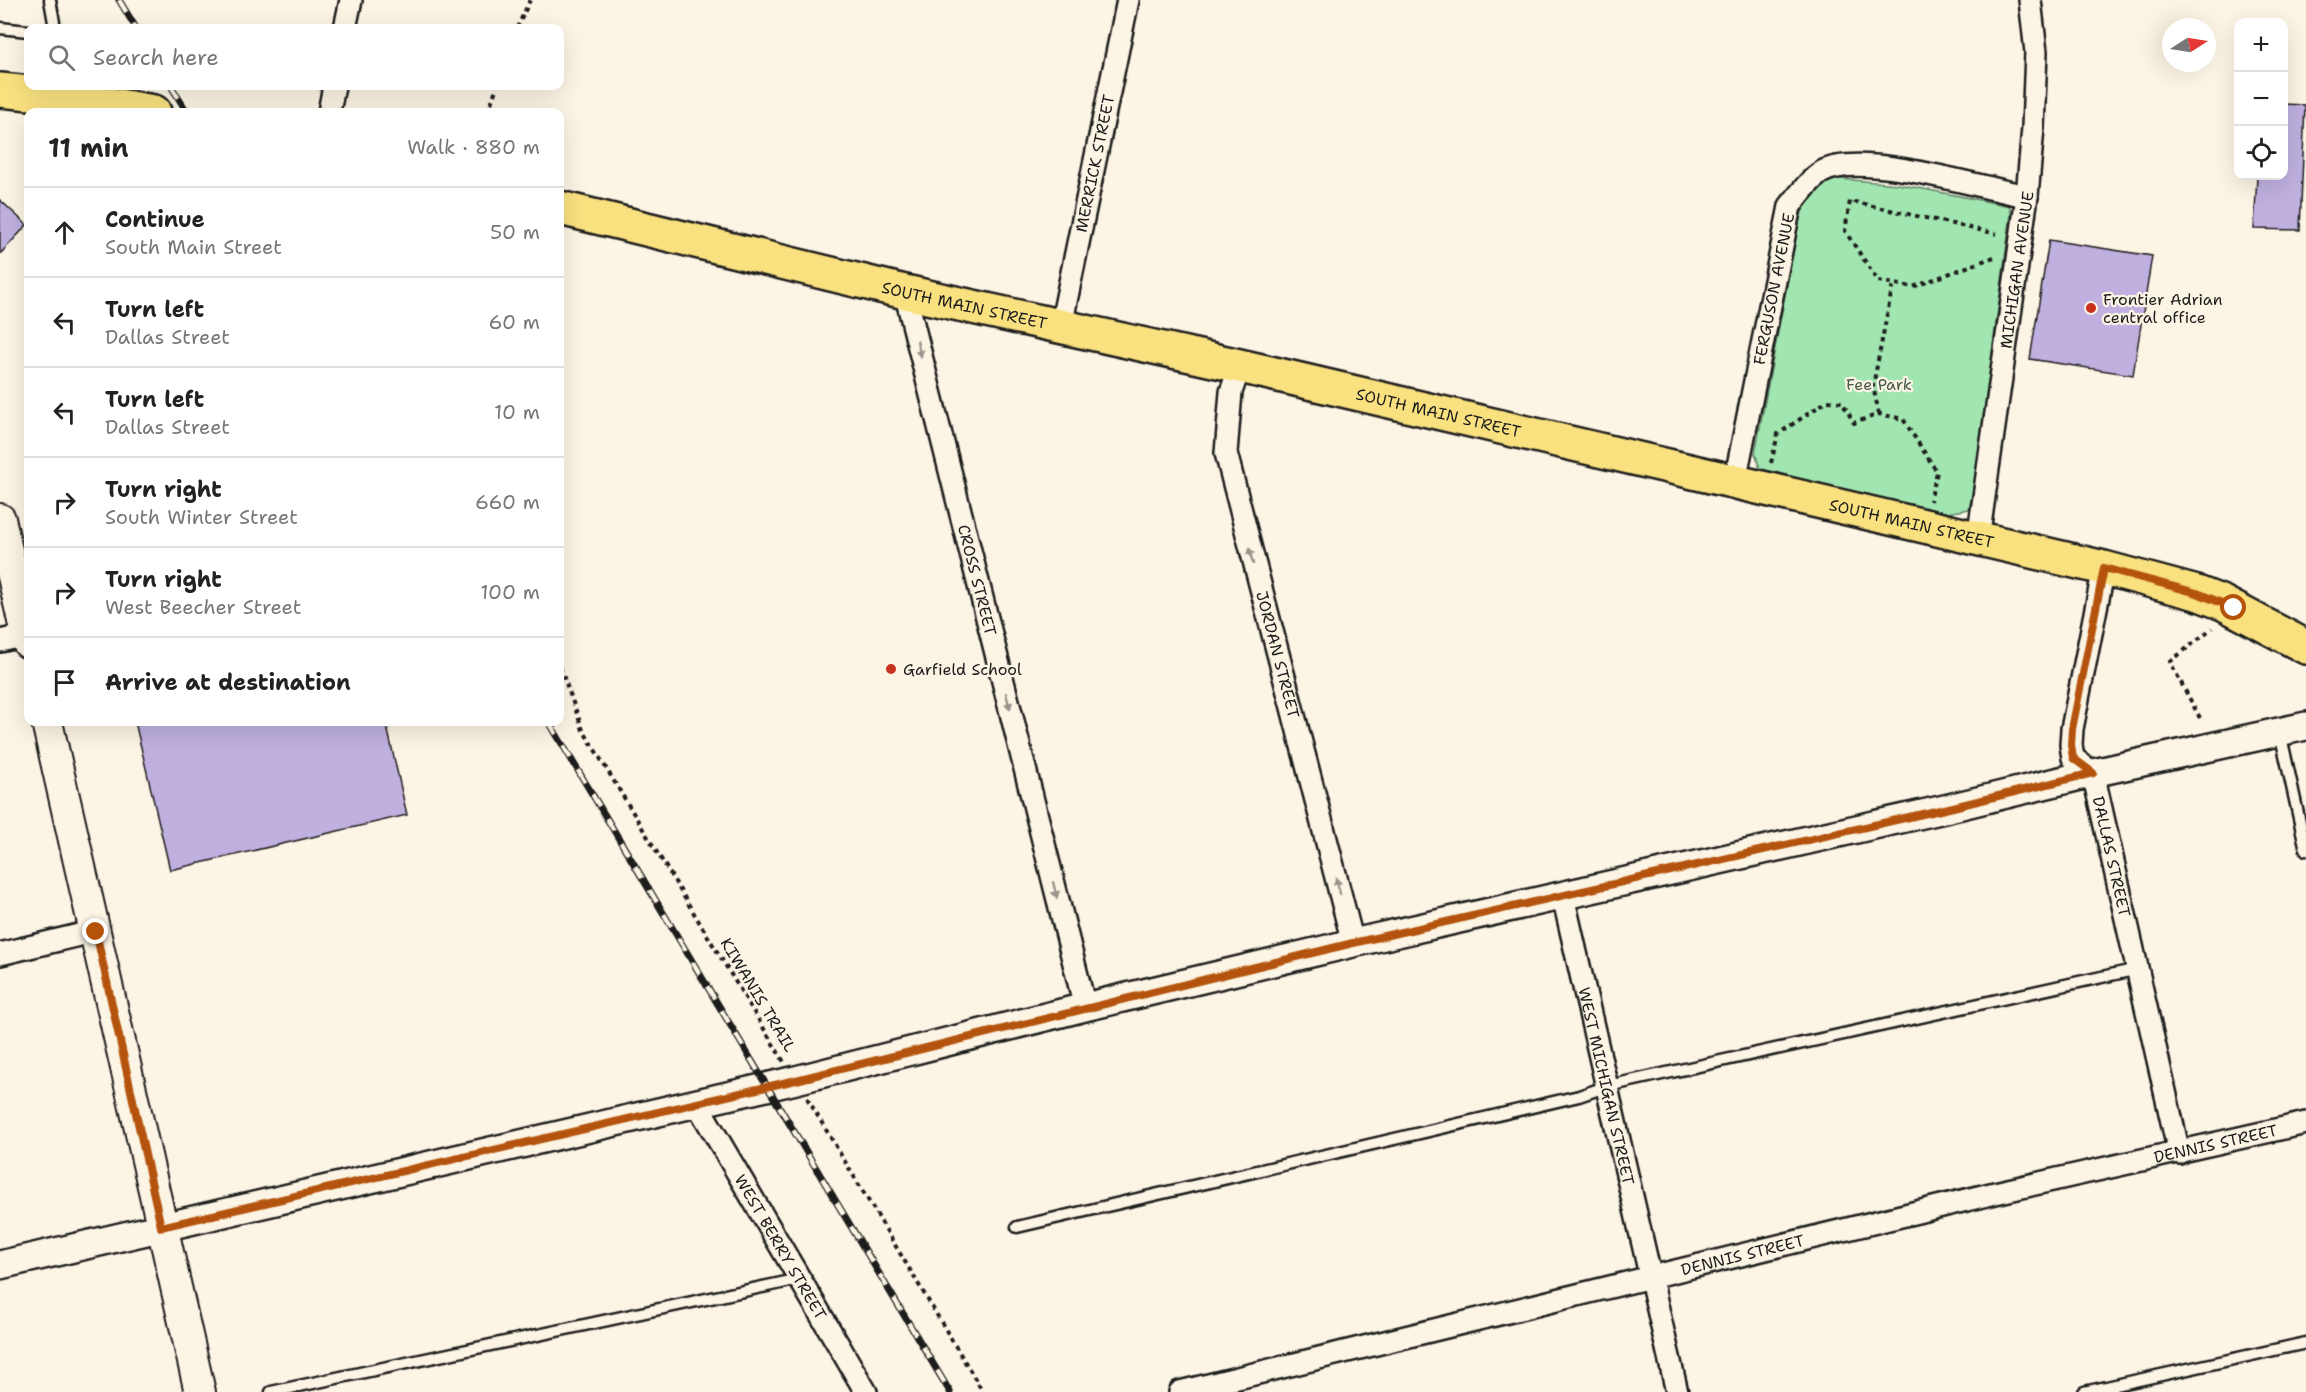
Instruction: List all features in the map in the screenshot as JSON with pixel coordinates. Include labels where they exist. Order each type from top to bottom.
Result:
[{"type":"main road","points":[[0,90],[58,91],[136,108]]},
{"type":"main road","name":"SOUTH MAIN STREET","points":[[564,209],[905,292],[1240,366],[2104,568],[2197,593],[2223,603],[2306,647]]},
{"type":"main road","points":[[0,519],[18,639]]},
{"type":"main road","points":[[48,726],[200,1392]]},
{"type":"street","points":[[346,24],[351,0]]},
{"type":"street","name":"MERRICK STREET","points":[[1061,326],[1128,0]]},
{"type":"street","name":"MICHIGAN AVENUE","points":[[1978,539],[2027,196],[2036,52],[2030,0]]},
{"type":"street","points":[[330,108],[333,90]]},
{"type":"street","name":"FERGUSON AVENUE","points":[[1735,481],[1790,206],[1802,191],[1822,172],[1845,165],[1876,165],[2027,196]]},
{"type":"street","name":"CROSS STREET","points":[[905,292],[1085,1007]]},
{"type":"street","name":"JORDAN STREET","points":[[1240,366],[1231,392],[1226,453],[1353,943]]},
{"type":"street","name":"DALLAS STREET","points":[[2104,568],[2072,729],[2071,745],[2073,758],[2093,773],[2179,1153]]},
{"type":"street","points":[[0,1265],[796,1080],[1085,1007],[1353,943],[2306,726]]},
{"type":"street","name":"WEST MICHIGAN STREET","points":[[1563,896],[1677,1392]]},
{"type":"street","points":[[0,954],[96,932]]},
{"type":"street","name":"WEST BERRY STREET","points":[[696,1102],[866,1392]]},
{"type":"street","name":"DENNIS STREET","points":[[1180,1392],[1984,1196],[2306,1123]]},
{"type":"lane","points":[[50,0],[54,24]]},
{"type":"lane","points":[[0,27],[24,30]]},
{"type":"lane","points":[[2280,732],[2306,850]]},
{"type":"lane","points":[[1017,1227],[1580,1096],[1608,1086],[2138,969]]},
{"type":"lane","points":[[271,1392],[801,1279]]},
{"type":"lane","points":[[2084,1392],[2306,1343]]},
{"type":"path","points":[[519,24],[530,0]]},
{"type":"path","points":[[489,108],[496,90]]},
{"type":"path","points":[[1994,256],[1913,287],[1893,284],[1878,281],[1845,231],[1850,201],[1997,234]]},
{"type":"path","points":[[1879,414],[1873,386],[1893,284]]},
{"type":"path","points":[[1771,463],[1778,434],[1827,401],[1842,402],[1854,423],[1879,414],[1903,419],[1937,472],[1930,501]]},
{"type":"path","points":[[2200,718],[2169,662],[2212,628]]},
{"type":"path","name":"KIWANIS TRAIL","points":[[564,678],[583,730],[983,1392]]},
{"type":"green space","name":"Fee Park","points":[[1828,178],[1898,184],[2010,206],[2011,214],[1969,509],[1947,513],[1760,469],[1755,453],[1799,222],[1807,198]]},
{"type":"building","points":[[2288,104],[2305,105],[2300,230],[2254,229],[2257,180],[2288,180]]},
{"type":"building","points":[[0,200],[24,222],[24,228],[0,254]]},
{"type":"building","name":"Frontier Adrian central office","points":[[2049,240],[2152,256],[2133,375],[2030,359]]},
{"type":"building","points":[[136,726],[387,726],[407,815],[170,870]]},
{"type":"railway","points":[[119,0],[134,24]]},
{"type":"railway","points":[[173,90],[185,108]]},
{"type":"railway","points":[[551,726],[950,1392]]},
{"type":"place","name":"Frontier Adrian central office","points":[[2091,308]]},
{"type":"place","name":"Garfield School","points":[[891,669]]},
{"type":"route","points":[[96,932],[161,1227],[796,1080],[1085,1007],[1353,943],[1949,808],[2093,773],[2073,758],[2071,745],[2072,729],[2104,568],[2197,593],[2234,608]]}]
